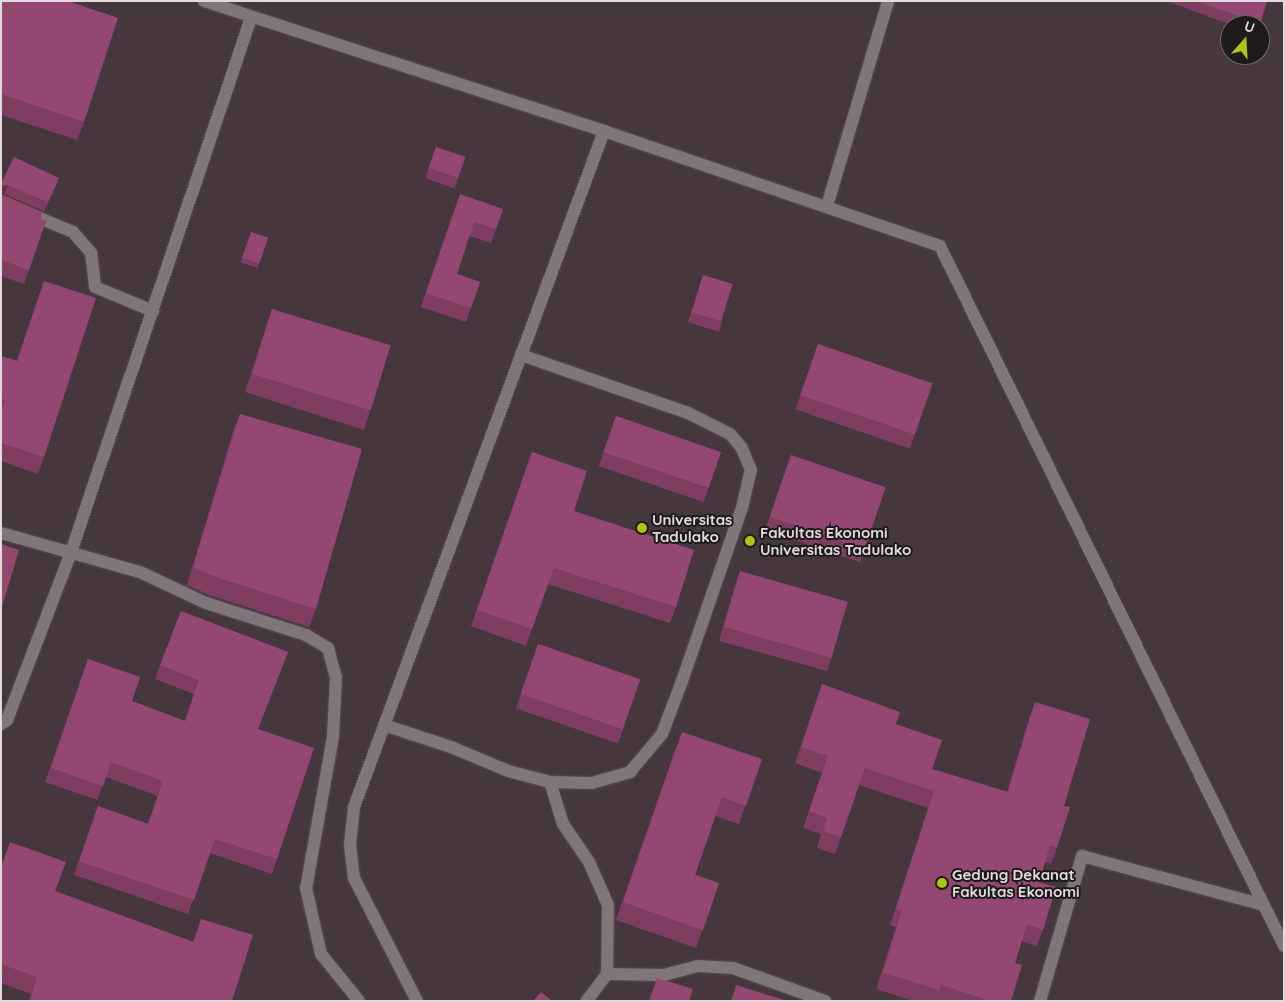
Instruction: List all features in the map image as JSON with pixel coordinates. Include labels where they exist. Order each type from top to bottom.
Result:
[{"type":"lane","points":[[204,1],[604,131],[940,246],[1284,946]]},
{"type":"lane","points":[[827,206],[888,1]]},
{"type":"lane","points":[[1,724],[7,720],[71,552],[252,18]]},
{"type":"lane","points":[[417,1001],[354,878],[350,845],[354,807],[604,131]]},
{"type":"lane","points":[[1,202],[73,232],[91,253],[95,288],[153,311]]},
{"type":"lane","points":[[384,725],[451,747],[508,771],[550,782],[592,783],[630,772],[662,734],[742,508],[750,470],[741,447],[730,434],[688,413],[521,355]]},
{"type":"lane","points":[[1,533],[140,572],[206,603],[306,635],[328,648],[336,677],[333,738],[306,888],[321,954],[359,1001]]},
{"type":"lane","points":[[550,782],[563,824],[590,862],[608,905],[607,974],[587,1001]]},
{"type":"lane","points":[[1040,1001],[1082,856],[1263,905]]},
{"type":"lane","points":[[607,974],[664,975],[697,966],[733,968],[824,1001]]},
{"type":"shaded area","name":"Universitas Tadulako","points":[[1,1],[1284,1],[1284,1001],[1,1001]]},
{"type":"building","points":[[1,1],[68,1],[118,18],[84,122],[1,94]]},
{"type":"building","points":[[1196,1],[1267,1],[1263,15],[1235,15]]},
{"type":"building","points":[[436,147],[465,157],[458,178],[429,168]]},
{"type":"building","points":[[14,157],[59,178],[48,202],[8,185],[1,186]]},
{"type":"building","points":[[1,193],[42,212],[39,219],[46,221],[29,270],[1,260]]},
{"type":"building","points":[[460,194],[503,209],[496,229],[474,222],[457,274],[480,282],[471,308],[426,293]]},
{"type":"building","points":[[251,232],[268,238],[259,263],[242,258]]},
{"type":"building","points":[[703,275],[733,284],[721,321],[692,312]]},
{"type":"building","points":[[44,281],[96,298],[44,457],[1,443],[1,411],[5,400],[1,399],[1,356],[17,361]]},
{"type":"building","points":[[272,309],[391,345],[371,410],[252,374]]},
{"type":"building","points":[[818,344],[932,383],[915,434],[800,395]]},
{"type":"building","points":[[240,414],[362,449],[316,609],[216,577],[193,567]]},
{"type":"building","points":[[616,416],[721,452],[709,488],[604,452]]},
{"type":"building","points":[[532,452],[587,471],[574,511],[694,550],[676,607],[554,568],[532,629],[477,610]]},
{"type":"building","points":[[791,455],[886,488],[864,549],[770,516]]},
{"type":"building","points":[[1,544],[19,550],[1,610]]},
{"type":"building","points":[[740,571],[848,602],[832,658],[724,627]]},
{"type":"building","points":[[181,611],[288,652],[258,729],[314,748],[277,859],[215,839],[194,900],[79,861],[98,806],[148,824],[163,781],[111,762],[103,786],[51,768],[88,659],[140,677],[132,701],[185,721],[199,680],[160,665]]},
{"type":"building","points":[[538,644],[640,679],[623,729],[521,694]]},
{"type":"building","points":[[822,684],[900,712],[896,724],[942,740],[932,769],[1008,792],[1035,702],[1090,719],[1064,806],[1070,807],[1057,848],[1050,845],[1039,882],[1056,887],[1043,930],[1027,924],[1015,963],[1022,965],[1011,1001],[991,1001],[941,985],[940,990],[883,973],[902,910],[896,909],[934,791],[865,768],[841,837],[823,831],[827,818],[809,811],[828,756],[801,747]]},
{"type":"building","points":[[682,732],[762,759],[746,806],[722,797],[695,875],[719,883],[703,930],[623,902]]},
{"type":"building","points":[[10,842],[66,862],[55,891],[194,942],[201,919],[253,935],[232,1001],[30,1001],[37,977],[1,964],[1,867]]},
{"type":"building","points":[[657,978],[693,989],[689,1001],[649,1001]]},
{"type":"building","points":[[736,985],[787,1001],[731,1001]]},
{"type":"building","points":[[541,992],[552,1001],[533,1001]]},
{"type":"place","name":"Universitas Tadulako","points":[[642,528]]},
{"type":"place","name":"Fakultas Ekonomi Universitas Tadulako","points":[[750,541]]},
{"type":"place","name":"Gedung Dekanat Fakultas Ekonomi","points":[[942,883]]}]
